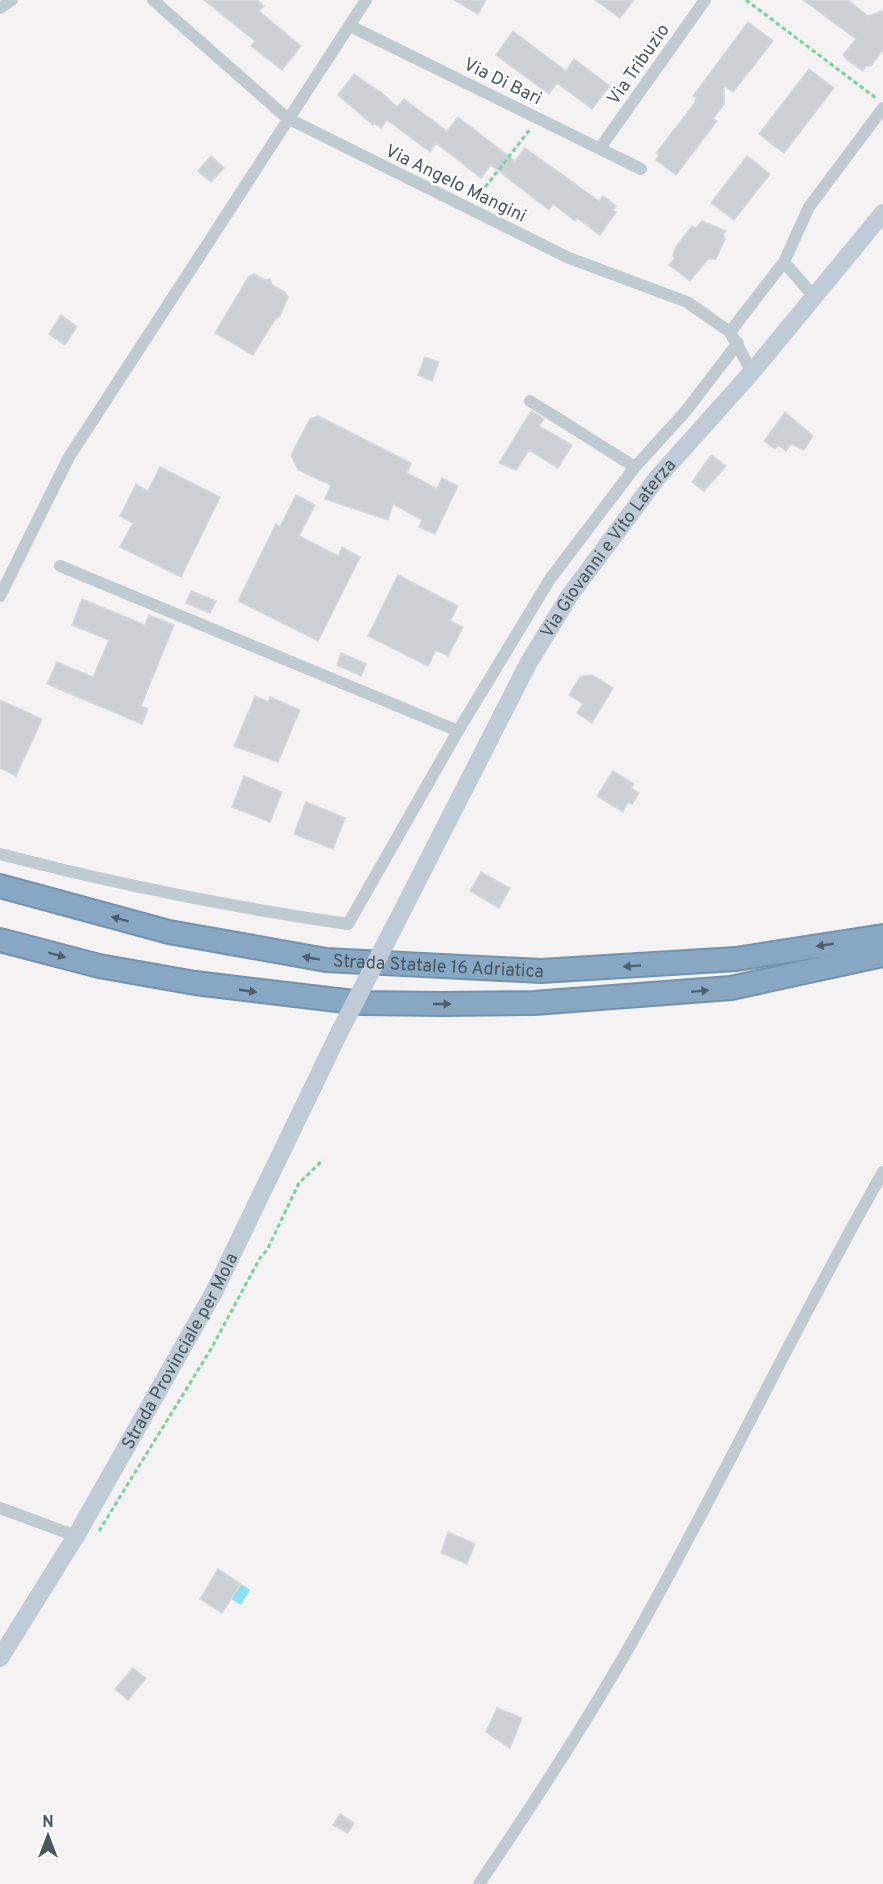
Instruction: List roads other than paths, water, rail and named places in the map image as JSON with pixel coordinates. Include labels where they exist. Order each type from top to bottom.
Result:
[{"type":"highway","name":"Strada Statale 16 Adriatica","points":[[0,886],[169,932],[326,960],[541,971],[736,959],[883,936]]},
{"type":"highway","name":"Strada Statale 16 Adriatica","points":[[0,940],[99,966],[195,983],[363,1003],[534,1003],[731,988],[883,955]]},
{"type":"street","points":[[0,8],[12,0]]},
{"type":"street","name":"Via Angelo Mangini","points":[[153,0],[287,118],[468,210],[569,258],[687,302],[730,332],[752,372]]},
{"type":"street","points":[[0,596],[69,457],[287,118],[366,0]]},
{"type":"street","name":"Via Tribuzio","points":[[600,148],[705,0]]},
{"type":"street","name":"Via Di Bari","points":[[350,26],[641,169]]},
{"type":"street","points":[[730,332],[784,262],[809,207],[883,106]]},
{"type":"street","name":"Via Giovanni e Vito Laterza","points":[[339,1033],[529,662],[570,595],[657,478],[752,372],[883,213]]},
{"type":"street","points":[[784,262],[815,298]]},
{"type":"street","points":[[0,854],[84,876],[240,908],[348,924],[458,730],[550,579],[635,466],[685,412],[738,343]]},
{"type":"street","points":[[530,401],[635,466]]},
{"type":"street","points":[[60,566],[458,730]]},
{"type":"street","name":"Strada Provinciale per Mola","points":[[0,1658],[76,1536],[214,1292],[339,1033]]},
{"type":"street","points":[[479,1884],[585,1723],[637,1634],[833,1260],[883,1172]]},
{"type":"street","points":[[0,1508],[76,1536]]},
{"type":"water","points":[[241,1584],[250,1590],[241,1605],[231,1599]]}]
